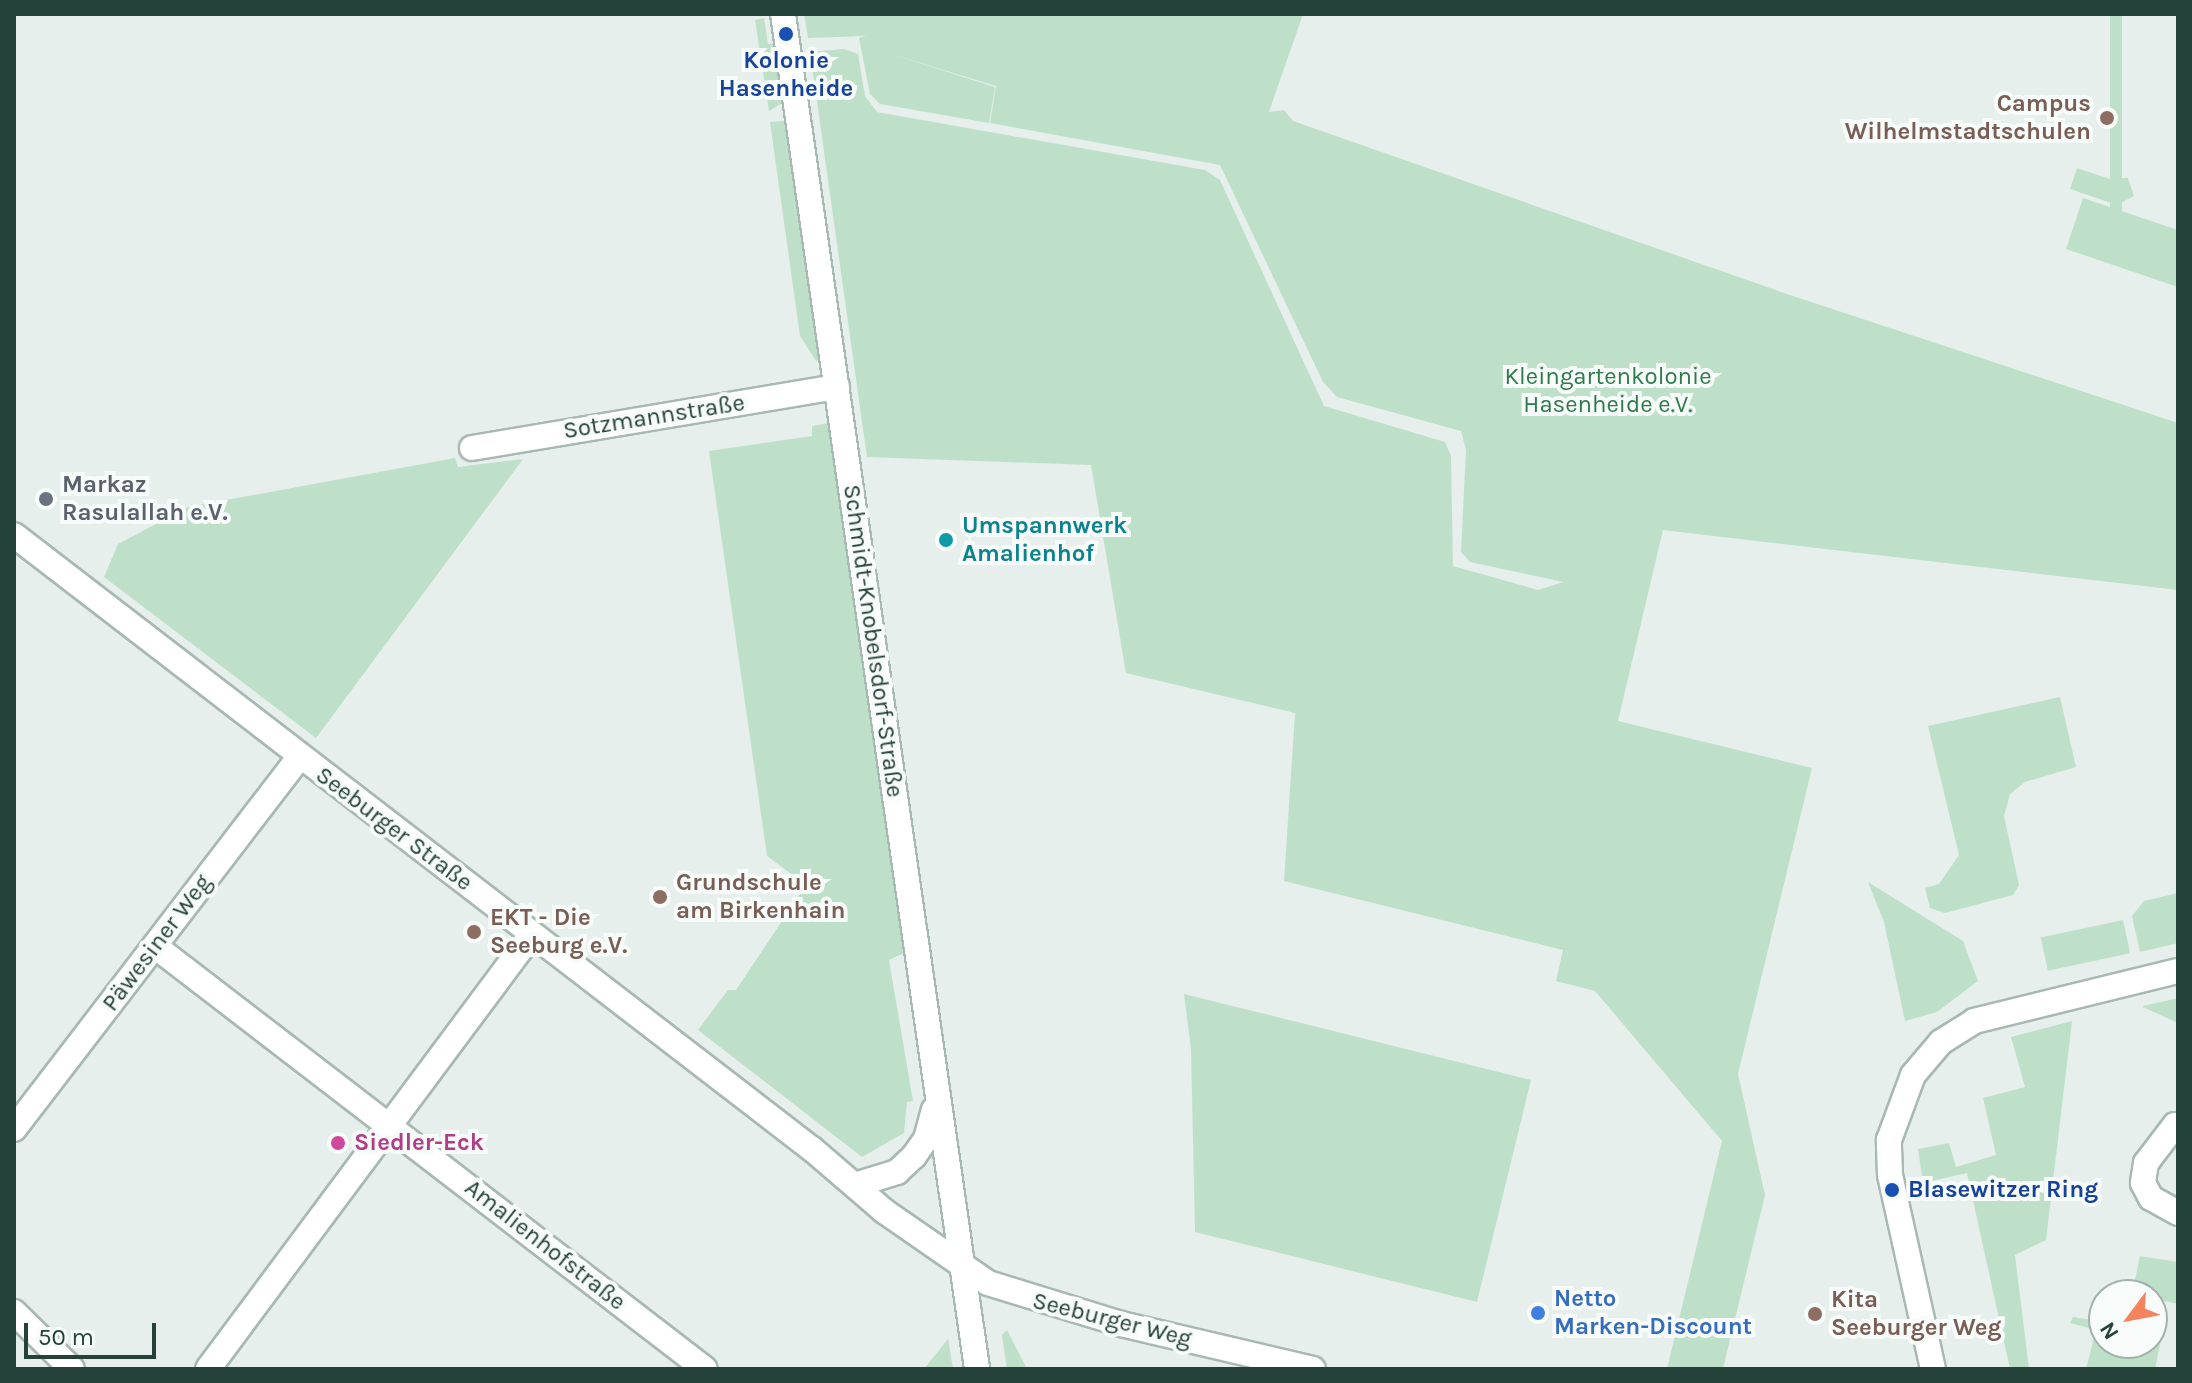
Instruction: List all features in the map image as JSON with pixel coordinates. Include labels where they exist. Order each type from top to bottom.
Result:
[{"type":"street","name":"Schmidt-Knobelsdorf-Straße","points":[[783,14],[936,1104],[965,1268],[977,1369]]},
{"type":"street","name":"Sotzmannstraße","points":[[472,448],[837,387]]},
{"type":"street","name":"Seeburger Straße","points":[[14,535],[965,1268]]},
{"type":"street","name":"Päwesiner Weg","points":[[14,1129],[299,757]]},
{"type":"street","points":[[208,1369],[532,934]]},
{"type":"street","name":"Amalienhofstraße","points":[[156,947],[389,1123],[705,1369]]},
{"type":"street","points":[[1933,1369],[1890,1175],[1889,1140],[1913,1075],[1941,1042],[1974,1021],[2178,971]]},
{"type":"street","points":[[855,1185],[897,1172],[914,1156],[926,1139],[936,1104]]},
{"type":"street","points":[[2175,1125],[2146,1163],[2143,1183],[2151,1198],[2178,1213]]},
{"type":"street","name":"Seeburger Weg","points":[[965,1268],[1020,1297],[1313,1369]]},
{"type":"street","points":[[14,1312],[72,1369]]},
{"type":"green space","name":"Kleingartenkolonie Hasenheide e.V.","points":[[804,14],[1303,14],[1269,112],[1284,110],[1293,121],[1784,293],[2178,423],[2178,590],[1663,530],[1618,721],[1812,768],[1738,1074],[1765,1195],[1723,1369],[1667,1369],[1722,1141],[1595,991],[1556,981],[1563,950],[1284,881],[1295,713],[1126,673],[1091,465],[867,457],[810,52],[844,49],[858,54],[865,96],[877,112],[1205,170],[1220,180],[1324,406],[1445,442],[1451,456],[1453,566],[1538,590],[1563,582],[1470,562],[1461,552],[1466,450],[1461,431],[1337,397],[1323,382],[1220,165],[990,123],[996,86],[891,54],[995,87],[989,123],[880,104],[870,94],[859,38],[866,36],[808,38]]},
{"type":"green space","points":[[2110,14],[2122,14],[2122,249],[2110,249]]},
{"type":"green space","points":[[764,18],[768,44],[776,43],[784,102],[769,111],[755,20]]},
{"type":"green space","points":[[784,121],[821,360],[816,361],[800,336],[770,122]]},
{"type":"green space","points":[[2077,168],[2110,179],[2128,178],[2134,196],[2117,205],[2070,189]]},
{"type":"green space","points":[[2083,198],[2178,230],[2178,287],[2066,249]]},
{"type":"green space","points":[[830,423],[906,952],[889,960],[913,1101],[907,1102],[904,1133],[862,1157],[698,1030],[728,990],[736,990],[806,885],[767,856],[709,451],[812,436],[812,426]]},
{"type":"green space","points":[[455,458],[458,467],[523,459],[316,738],[104,577],[118,544],[188,507]]},
{"type":"green space","points":[[2060,697],[2076,767],[2025,782],[2010,794],[2004,816],[2019,885],[2013,895],[1945,913],[1930,908],[1925,888],[1939,884],[1959,855],[1928,726]]},
{"type":"green space","points":[[1868,882],[1963,941],[1978,981],[1937,1012],[1905,1021],[1884,922]]},
{"type":"green space","points":[[2178,893],[2178,943],[2140,952],[2132,916],[2144,901]]},
{"type":"green space","points":[[2123,920],[2130,953],[2048,971],[2041,937]]},
{"type":"green space","points":[[1184,994],[1531,1080],[1477,1302],[1195,1232],[1191,1050]]},
{"type":"green space","points":[[2178,998],[2178,1023],[2143,1007],[2143,1006]]},
{"type":"green space","points":[[2072,1021],[2046,1240],[2015,1255],[2029,1369],[2010,1369],[1967,1173],[1923,1183],[1918,1149],[1949,1143],[1956,1167],[1996,1155],[1983,1098],[2025,1087],[2011,1037]]},
{"type":"green space","points":[[2140,1256],[2178,1262],[2178,1304],[2168,1302],[2168,1279],[2135,1279]]},
{"type":"green space","points":[[2073,1317],[2088,1319],[2088,1328],[2070,1323]]},
{"type":"green space","points":[[1007,1330],[1027,1369],[1007,1369],[1002,1335]]},
{"type":"green space","points":[[948,1339],[953,1369],[924,1369]]},
{"type":"green space","points":[[2089,1359],[2157,1359],[2155,1369],[2086,1369]]},
{"type":"place","name":"Kolonie Hasenheide","points":[[786,34]]},
{"type":"place","name":"Campus Wilhelmstadtschulen","points":[[2107,118]]},
{"type":"place","name":"Markaz Rasulallah e.V.","points":[[46,499]]},
{"type":"place","name":"Umspannwerk Amalienhof","points":[[946,540]]},
{"type":"place","name":"Grundschule am Birkenhain","points":[[660,897]]},
{"type":"place","name":"EKT - Die Seeburg e.V.","points":[[474,932]]},
{"type":"place","name":"Siedler-Eck","points":[[338,1143]]},
{"type":"place","name":"Blasewitzer Ring","points":[[1892,1190]]},
{"type":"place","name":"Netto Marken-Discount","points":[[1538,1313]]},
{"type":"place","name":"Kita Seeburger Weg","points":[[1815,1314]]}]
